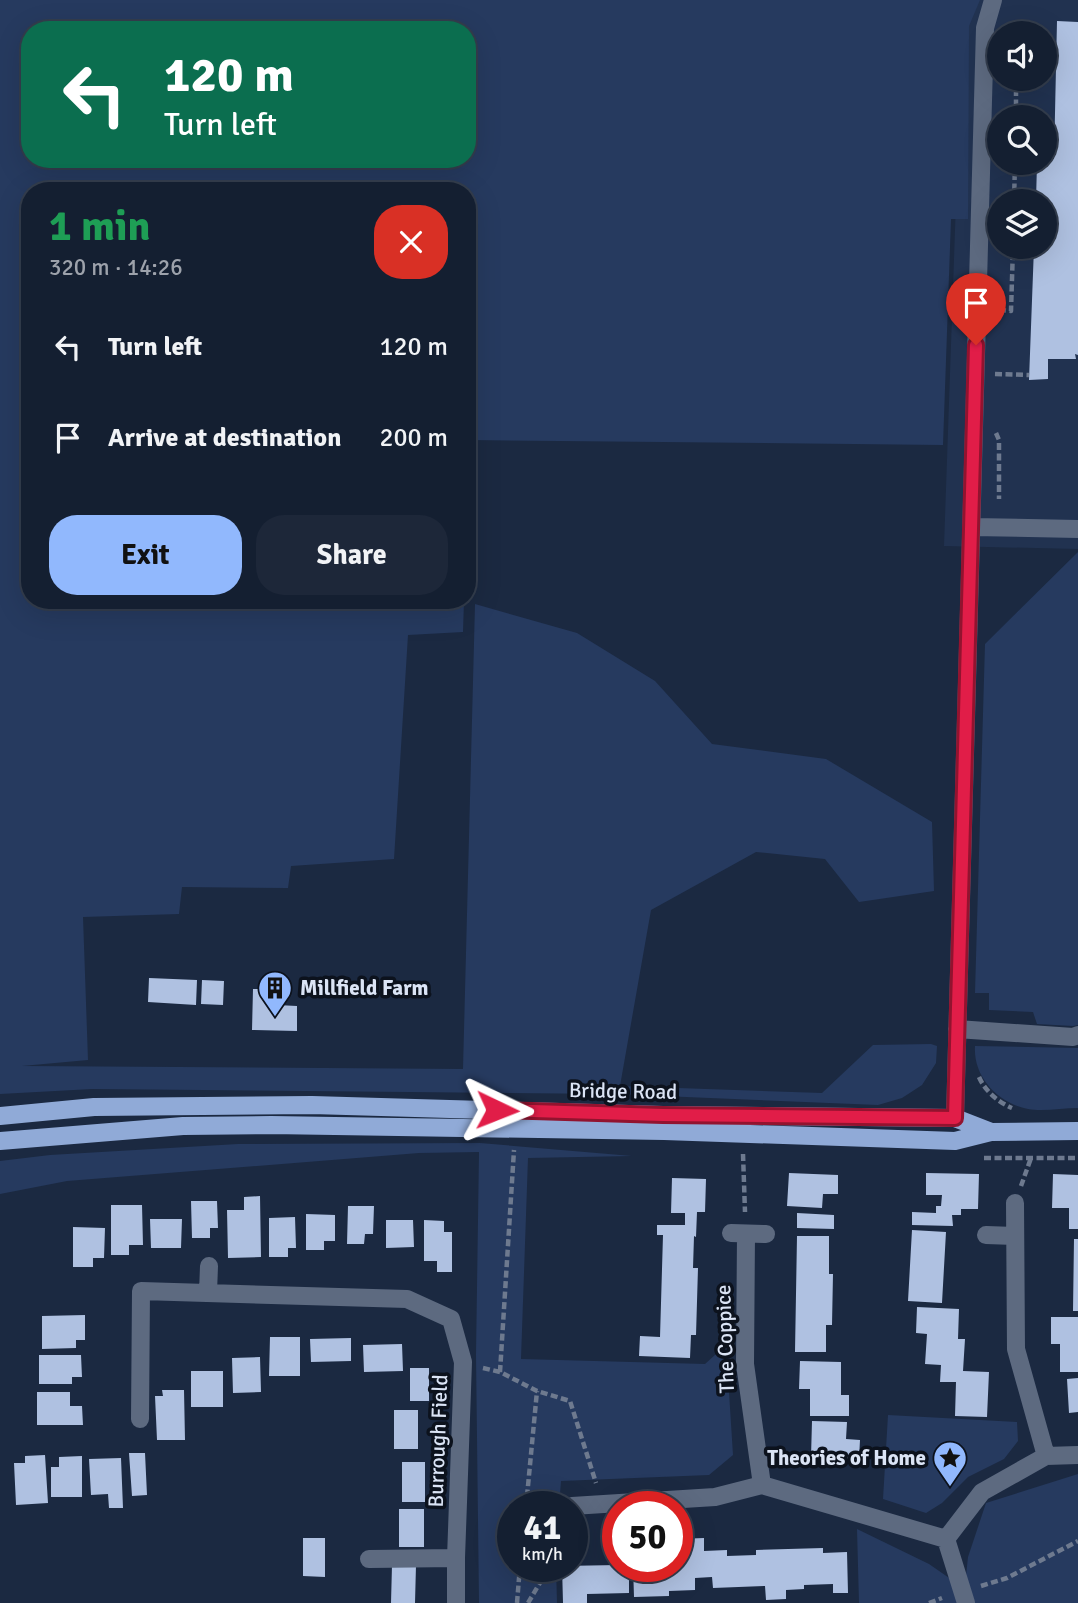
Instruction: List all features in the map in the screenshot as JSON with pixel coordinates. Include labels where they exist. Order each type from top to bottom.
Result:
[{"type":"main road","name":"Bridge Road","points":[[0,1116],[94,1107],[313,1105],[663,1115],[955,1118],[991,1132]]},
{"type":"main road","name":"Bridge Road","points":[[0,1141],[183,1126],[271,1125],[664,1131],[955,1141],[991,1132],[1078,1131]]},
{"type":"street","points":[[955,1118],[985,28],[993,0]]},
{"type":"street","points":[[972,527],[1078,529]]},
{"type":"street","points":[[957,1029],[1073,1037],[1078,1035]]},
{"type":"street","points":[[1015,1203],[1016,1349],[1046,1456]]},
{"type":"street","points":[[738,1233],[766,1234]]},
{"type":"street","name":"The Coppice","points":[[738,1233],[745,1364],[762,1485]]},
{"type":"street","points":[[986,1236],[1015,1236]]},
{"type":"street","points":[[208,1293],[209,1266]]},
{"type":"street","name":"Burrough Field","points":[[140,1419],[141,1291],[407,1299],[451,1319],[463,1362],[456,1603]]},
{"type":"street","points":[[946,1539],[982,1492],[1046,1456],[1078,1455]]},
{"type":"street","points":[[693,1498],[715,1497],[762,1485],[946,1539]]},
{"type":"street","points":[[946,1539],[965,1597]]},
{"type":"street","points":[[369,1559],[456,1558]]},
{"type":"path","points":[[990,374],[1030,375]]},
{"type":"path","points":[[514,1141],[500,1372],[537,1391],[570,1401],[602,1501]]},
{"type":"path","points":[[738,1233],[743,1152]]},
{"type":"path","points":[[1015,1203],[1031,1155],[1078,1158]]},
{"type":"path","points":[[528,1491],[537,1391]]},
{"type":"path","points":[[929,1603],[965,1597],[1078,1541]]},
{"type":"path","points":[[517,1603],[519,1582]]},
{"type":"path","points":[[528,1603],[540,1582]]},
{"type":"shaded area","points":[[0,0],[980,0],[969,26],[968,219],[951,219],[943,445],[476,440],[476,182],[21,182],[21,609],[464,609],[463,632],[408,635],[394,859],[291,866],[288,888],[182,887],[179,914],[83,917],[88,1060],[22,1066],[463,1069],[476,604],[577,633],[655,681],[712,744],[826,759],[932,822],[934,891],[859,902],[825,859],[756,852],[651,910],[620,1086],[822,1093],[873,1045],[931,1044],[937,1046],[936,1063],[922,1085],[902,1098],[878,1105],[614,1094],[92,1089],[0,1094]]},
{"type":"shaded area","points":[[963,0],[1078,0],[1078,549],[944,546]]},
{"type":"shaded area","points":[[1078,552],[1078,1025],[1073,1026],[1037,1024],[1033,1012],[989,1010],[989,993],[975,993],[985,644]]},
{"type":"shaded area","points":[[975,1046],[1078,1048],[1078,1108],[1034,1110],[1007,1101],[983,1078],[975,1057]]},
{"type":"shaded area","points":[[480,1143],[632,1156],[528,1158],[521,1359],[705,1364],[726,1345],[733,1455],[709,1475],[561,1481],[560,1491],[497,1491],[497,1582],[556,1582],[557,1603],[479,1603],[476,1355],[479,1152],[419,1153],[67,1181],[0,1194],[0,1161],[50,1155],[238,1144]]},
{"type":"shaded area","points":[[888,1415],[1017,1422],[1018,1441],[1004,1459],[968,1477],[942,1503],[926,1513],[883,1499]]},
{"type":"shaded area","points":[[1078,1474],[1078,1603],[975,1603],[966,1576],[968,1557],[986,1503]]},
{"type":"shaded area","points":[[857,1529],[929,1564],[955,1582],[961,1603],[859,1603]]},
{"type":"building","points":[[1057,21],[1078,22],[1078,355],[1075,354],[1076,359],[1048,359],[1048,379],[1029,380],[1034,259],[1057,259],[1057,189],[1036,189],[1037,175],[1057,175]]},
{"type":"building","points":[[149,978],[197,980],[196,1005],[148,1002]]},
{"type":"building","points":[[202,980],[224,981],[223,1005],[201,1004]]},
{"type":"building","name":"Millfield Farm","points":[[253,989],[277,989],[277,1005],[297,1006],[297,1031],[252,1030]]},
{"type":"building","points":[[789,1173],[838,1175],[838,1194],[823,1194],[822,1208],[787,1206]]},
{"type":"building","points":[[926,1173],[979,1174],[978,1209],[961,1209],[961,1215],[952,1215],[953,1226],[912,1225],[912,1212],[936,1213],[936,1206],[941,1206],[942,1195],[926,1195]]},
{"type":"building","points":[[1053,1174],[1078,1175],[1078,1229],[1069,1229],[1069,1208],[1052,1208]]},
{"type":"building","points":[[672,1178],[706,1179],[705,1212],[697,1212],[696,1237],[694,1236],[693,1268],[698,1268],[696,1335],[691,1335],[690,1358],[639,1356],[640,1336],[660,1337],[663,1235],[657,1235],[657,1225],[685,1225],[685,1213],[671,1213]]},
{"type":"building","points":[[260,1196],[261,1257],[228,1258],[227,1210],[244,1210],[244,1197]]},
{"type":"building","points":[[191,1201],[217,1201],[218,1228],[210,1228],[210,1238],[192,1238]]},
{"type":"building","points":[[111,1205],[142,1205],[143,1245],[129,1245],[129,1255],[111,1255]]},
{"type":"building","points":[[348,1206],[374,1206],[373,1234],[365,1234],[364,1244],[347,1244]]},
{"type":"building","points":[[797,1213],[834,1215],[834,1229],[797,1228]]},
{"type":"building","points":[[306,1214],[335,1215],[335,1241],[324,1241],[324,1250],[306,1250]]},
{"type":"building","points":[[295,1217],[296,1248],[288,1248],[288,1257],[269,1257],[269,1218]]},
{"type":"building","points":[[150,1219],[182,1219],[181,1248],[151,1248]]},
{"type":"building","points":[[386,1220],[413,1220],[414,1247],[386,1248]]},
{"type":"building","points":[[424,1220],[444,1221],[444,1232],[452,1232],[452,1272],[437,1272],[437,1261],[424,1261]]},
{"type":"building","points":[[73,1227],[105,1228],[104,1258],[93,1258],[93,1267],[73,1267]]},
{"type":"building","points":[[912,1230],[946,1232],[942,1303],[908,1301]]},
{"type":"building","points":[[797,1236],[829,1236],[829,1274],[833,1274],[832,1325],[826,1325],[826,1352],[795,1352]]},
{"type":"building","points":[[1074,1239],[1078,1239],[1078,1311],[1073,1311]]},
{"type":"building","points":[[917,1307],[959,1309],[958,1339],[965,1339],[963,1371],[989,1372],[987,1417],[955,1416],[956,1382],[940,1382],[941,1365],[925,1364],[927,1334],[916,1333]]},
{"type":"building","points":[[85,1315],[85,1340],[76,1340],[76,1348],[42,1349],[42,1316]]},
{"type":"building","points":[[1051,1317],[1078,1317],[1078,1372],[1060,1372],[1060,1344],[1051,1344]]},
{"type":"building","points":[[270,1337],[300,1337],[300,1376],[269,1376]]},
{"type":"building","points":[[351,1338],[351,1361],[311,1362],[310,1339]]},
{"type":"building","points":[[402,1344],[403,1371],[364,1372],[363,1345]]},
{"type":"building","points":[[39,1355],[81,1355],[82,1377],[72,1377],[72,1384],[39,1384]]},
{"type":"building","points":[[260,1357],[261,1392],[233,1393],[232,1358]]},
{"type":"building","points":[[800,1361],[841,1362],[841,1395],[849,1395],[849,1416],[810,1416],[810,1389],[799,1389]]},
{"type":"building","points":[[410,1368],[429,1368],[429,1401],[410,1401]]},
{"type":"building","points":[[191,1371],[223,1371],[223,1407],[191,1407]]},
{"type":"building","points":[[1078,1378],[1078,1412],[1069,1413],[1067,1379]]},
{"type":"building","points":[[162,1390],[184,1390],[185,1440],[157,1440],[155,1396],[163,1396]]},
{"type":"building","points":[[37,1392],[70,1392],[70,1406],[82,1406],[83,1425],[37,1425]]},
{"type":"building","points":[[394,1410],[418,1410],[418,1449],[394,1449]]},
{"type":"building","points":[[812,1421],[847,1422],[846,1439],[860,1440],[859,1459],[811,1457]]},
{"type":"building","points":[[129,1453],[145,1453],[147,1495],[132,1496]]},
{"type":"building","points":[[45,1455],[48,1503],[16,1505],[14,1463],[25,1463],[25,1456]]},
{"type":"building","points":[[82,1456],[82,1497],[51,1497],[51,1467],[59,1467],[59,1457]]},
{"type":"building","points":[[121,1458],[123,1508],[109,1508],[108,1494],[91,1495],[89,1459]]},
{"type":"building","points":[[402,1462],[425,1462],[425,1502],[402,1502]]},
{"type":"building","points":[[399,1509],[424,1509],[424,1547],[399,1547]]},
{"type":"building","points":[[303,1538],[325,1538],[325,1577],[303,1576]]},
{"type":"building","points":[[693,1538],[704,1538],[704,1551],[727,1550],[727,1556],[756,1555],[756,1550],[823,1548],[823,1553],[847,1552],[848,1593],[833,1593],[833,1584],[804,1585],[804,1589],[786,1590],[786,1599],[766,1600],[765,1586],[713,1588],[712,1577],[695,1578],[695,1590],[669,1591],[669,1596],[634,1597],[634,1582],[693,1582]]},
{"type":"building","points":[[392,1565],[416,1565],[415,1603],[391,1603]]},
{"type":"building","points":[[602,1565],[602,1582],[629,1582],[629,1593],[587,1594],[587,1603],[563,1603],[562,1582],[588,1582],[588,1566]]},
{"type":"place","name":"Millfield Farm","points":[[275,1018]]},
{"type":"place","name":"Theories of Home","points":[[950,1488]]},
{"type":"route","points":[[497,1110],[663,1115],[955,1118],[976,345]]}]
